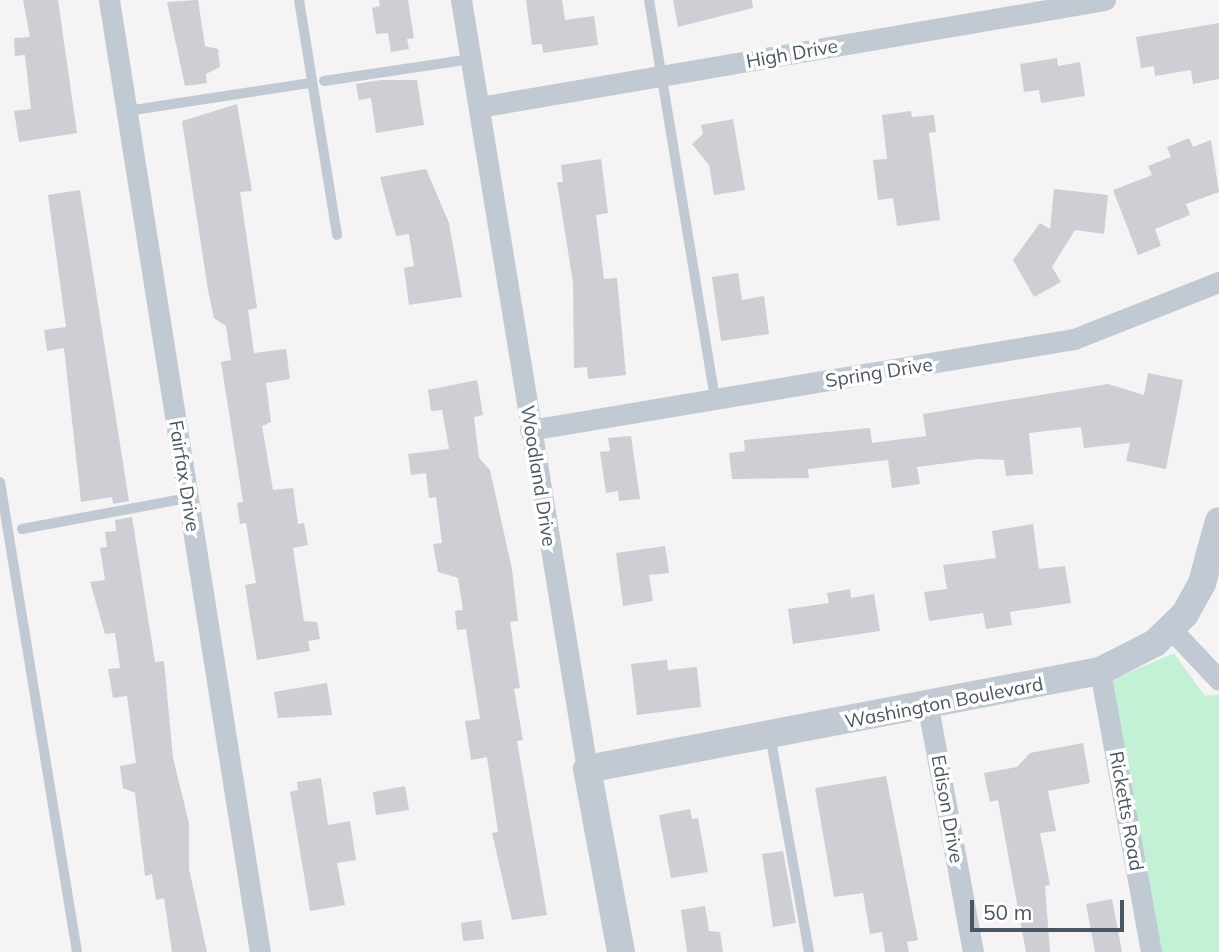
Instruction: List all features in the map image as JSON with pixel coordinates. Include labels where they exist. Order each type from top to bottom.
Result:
[{"type":"street","name":"Fairfax Drive","points":[[109,0],[260,952]]},
{"type":"street","name":"Woodland Drive","points":[[461,0],[530,430],[621,952]]},
{"type":"street","name":"High Drive","points":[[479,107],[1105,0]]},
{"type":"street","name":"Spring Drive","points":[[530,430],[1074,339],[1219,282]]},
{"type":"street","name":"Washington Boulevard","points":[[587,769],[928,707],[1100,671],[1171,629],[1194,600],[1213,566],[1219,521]]},
{"type":"street","points":[[1171,629],[1219,680]]},
{"type":"street","name":"Ricketts Road","points":[[1100,671],[1151,952]]},
{"type":"street","name":"Edison Drive","points":[[928,707],[973,952]]},
{"type":"lane","points":[[299,0],[337,234]]},
{"type":"lane","points":[[649,0],[715,400]]},
{"type":"lane","points":[[324,81],[471,59]]},
{"type":"lane","points":[[127,111],[311,83]]},
{"type":"lane","points":[[0,482],[4,530],[77,952]]},
{"type":"lane","points":[[22,529],[188,498]]},
{"type":"lane","points":[[770,735],[809,952]]},
{"type":"green space","points":[[1174,653],[1205,696],[1219,694],[1219,952],[1160,952],[1109,681]]},
{"type":"building","points":[[23,0],[58,0],[77,133],[19,142],[14,111],[31,109],[25,55],[15,56],[14,38],[30,37]]},
{"type":"building","points":[[198,0],[205,46],[218,49],[220,67],[206,74],[207,83],[185,86],[167,2]]},
{"type":"building","points":[[379,0],[408,0],[414,38],[407,39],[409,49],[391,52],[388,33],[376,34],[372,8],[380,6]]},
{"type":"building","points":[[526,0],[562,0],[565,20],[594,16],[598,45],[543,53],[542,44],[532,45]]},
{"type":"building","points":[[673,0],[752,0],[753,8],[678,27]]},
{"type":"building","points":[[1219,23],[1219,79],[1193,84],[1191,70],[1155,76],[1154,66],[1141,68],[1136,37]]},
{"type":"building","points":[[1057,58],[1058,66],[1080,62],[1085,96],[1041,103],[1039,90],[1024,92],[1020,64]]},
{"type":"building","points":[[381,80],[417,80],[424,125],[376,133],[371,98],[359,100],[356,84]]},
{"type":"building","points":[[237,104],[252,191],[240,192],[257,308],[248,310],[254,353],[286,349],[290,379],[266,383],[271,422],[262,426],[273,490],[293,488],[298,524],[304,523],[308,545],[293,548],[304,621],[317,622],[320,639],[308,641],[310,651],[257,660],[245,585],[256,583],[246,523],[240,524],[237,503],[243,502],[221,362],[231,360],[226,326],[214,318],[208,290],[182,121]]},
{"type":"building","points":[[911,111],[912,117],[934,115],[936,132],[929,133],[940,220],[897,226],[893,198],[878,200],[873,160],[887,159],[882,115]]},
{"type":"building","points":[[733,119],[745,190],[714,195],[709,165],[692,144],[703,134],[701,125]]},
{"type":"building","points":[[1189,138],[1193,147],[1211,140],[1219,192],[1186,204],[1190,215],[1155,229],[1161,246],[1138,255],[1113,190],[1152,175],[1148,166],[1171,157],[1167,147]]},
{"type":"building","points":[[601,159],[608,213],[596,215],[604,279],[617,278],[626,375],[588,379],[587,367],[574,368],[573,283],[557,182],[563,182],[561,165]]},
{"type":"building","points":[[426,169],[449,223],[462,297],[409,305],[404,268],[414,266],[409,234],[396,236],[380,177]]},
{"type":"building","points":[[1054,189],[1108,195],[1104,234],[1075,230],[1052,267],[1061,282],[1034,297],[1013,260],[1040,223],[1050,229]]},
{"type":"building","points":[[80,190],[129,501],[113,504],[112,497],[81,502],[64,348],[47,351],[44,330],[66,327],[48,195]]},
{"type":"building","points":[[738,273],[742,300],[764,296],[769,334],[721,341],[712,277]]},
{"type":"building","points":[[1148,373],[1183,380],[1166,469],[1126,461],[1130,443],[1084,448],[1081,427],[1029,433],[1033,474],[1006,476],[1004,460],[978,459],[917,467],[920,484],[892,488],[888,460],[808,469],[809,478],[732,479],[729,453],[745,451],[744,440],[870,428],[872,443],[926,436],[923,414],[1108,384],[1144,395]]},
{"type":"building","points":[[477,380],[483,415],[474,417],[479,458],[490,470],[512,569],[518,621],[510,622],[520,688],[514,689],[523,740],[517,741],[547,915],[512,920],[492,833],[498,832],[487,757],[471,760],[465,721],[480,719],[466,629],[457,630],[455,611],[463,610],[458,578],[438,572],[433,544],[442,543],[436,497],[429,498],[426,473],[411,475],[408,454],[449,449],[442,410],[431,411],[428,390]]},
{"type":"building","points":[[631,436],[640,499],[619,501],[618,491],[606,493],[600,452],[610,451],[608,438]]},
{"type":"building","points":[[132,517],[155,662],[164,661],[173,758],[189,823],[189,869],[207,952],[172,952],[164,898],[156,900],[152,874],[145,876],[135,793],[123,788],[120,766],[136,763],[127,696],[113,698],[108,669],[120,668],[115,633],[105,634],[90,582],[105,580],[100,548],[107,547],[105,532],[116,531],[115,520]]},
{"type":"building","points":[[1033,524],[1039,569],[1065,566],[1071,603],[1010,612],[1012,625],[986,629],[983,613],[929,621],[924,592],[947,589],[943,565],[996,558],[992,531]]},
{"type":"building","points":[[665,546],[669,573],[649,575],[653,601],[623,606],[616,553]]},
{"type":"building","points":[[850,589],[851,598],[874,594],[880,631],[793,644],[788,609],[829,603],[827,593]]},
{"type":"building","points":[[667,660],[668,670],[697,667],[701,707],[637,715],[631,664]]},
{"type":"building","points":[[327,683],[332,715],[278,718],[274,692]]},
{"type":"building","points":[[1083,743],[1090,783],[1048,791],[1056,831],[1040,833],[1050,885],[1045,886],[1050,952],[1026,952],[998,800],[990,802],[984,773],[1017,767],[1030,753]]},
{"type":"building","points":[[886,776],[918,940],[907,942],[909,952],[885,952],[882,932],[870,934],[863,893],[834,897],[815,788]]},
{"type":"building","points":[[321,778],[328,825],[350,821],[356,860],[337,863],[345,905],[310,911],[290,792],[298,790],[297,782]]},
{"type":"building","points":[[405,786],[409,810],[376,815],[373,792]]},
{"type":"building","points":[[690,809],[692,819],[698,818],[708,872],[671,878],[659,815]]},
{"type":"building","points":[[783,851],[796,923],[773,927],[762,854]]},
{"type":"building","points":[[1112,899],[1122,952],[1095,952],[1086,904]]},
{"type":"building","points":[[705,906],[709,931],[720,932],[723,952],[687,952],[681,910]]},
{"type":"building","points":[[481,920],[484,939],[463,941],[461,923]]}]
